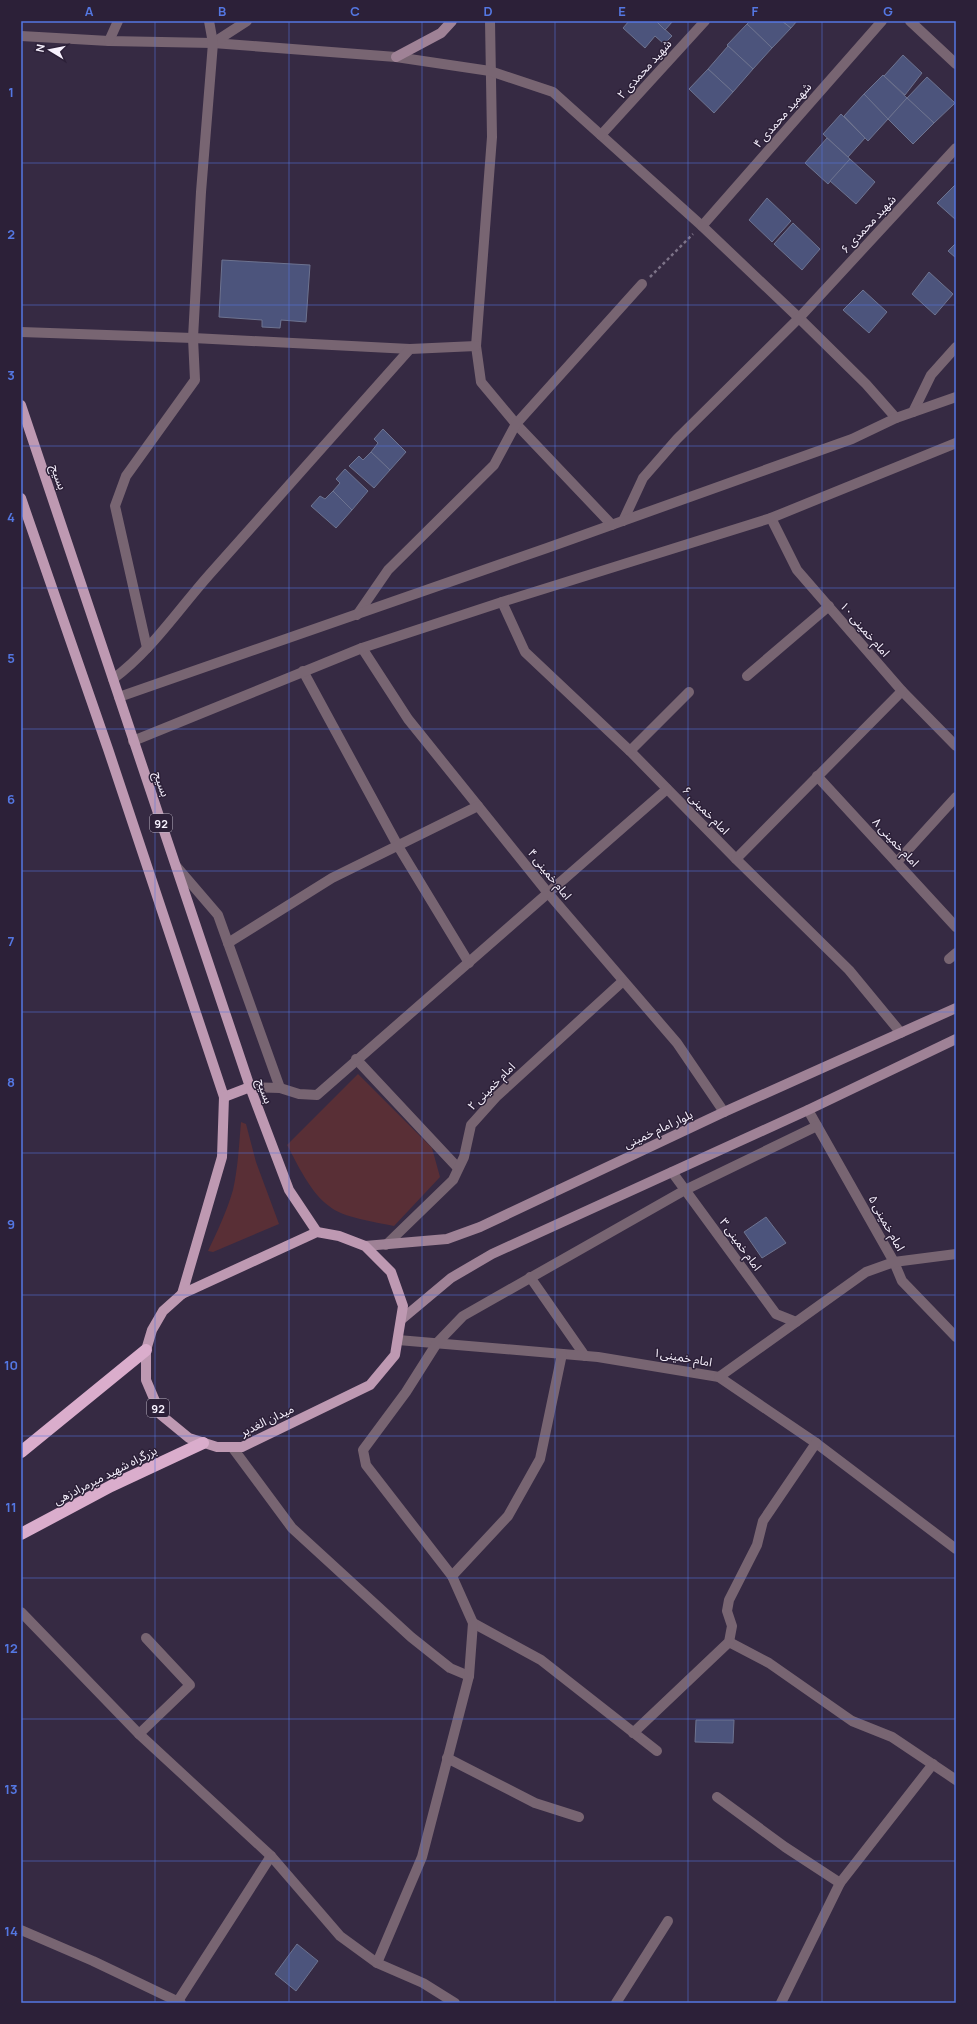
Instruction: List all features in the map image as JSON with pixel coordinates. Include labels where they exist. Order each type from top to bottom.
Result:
[{"type":"highway","points":[[21,1452],[146,1350]]},
{"type":"highway","name":"بزرگراه شهید میرمرادزهی","points":[[21,1534],[112,1486],[203,1443]]},
{"type":"main road","points":[[396,57],[441,33],[452,21]]},
{"type":"main road","name":"بسیج","points":[[21,406],[250,1087],[289,1190],[317,1232]]},
{"type":"main road","name":"92","points":[[21,498],[224,1097],[222,1157],[182,1294]]},
{"type":"main road","name":"بلوار امام خمینی","points":[[365,1246],[447,1239],[480,1227],[724,1112],[956,1008]]},
{"type":"main road","points":[[402,1319],[451,1278],[492,1254],[808,1110],[956,1039]]},
{"type":"main road","points":[[224,1097],[250,1087]]},
{"type":"main road","name":"میدان الغدیر","points":[[317,1232],[339,1236],[365,1246],[391,1272],[403,1306],[395,1355],[370,1385],[242,1447],[217,1447],[189,1438],[162,1415],[146,1380],[146,1350],[152,1330],[163,1311],[182,1294],[317,1232]]},
{"type":"street","points":[[109,41],[118,21]]},
{"type":"street","points":[[147,648],[115,506],[126,476],[195,380],[193,338],[201,192],[213,42],[209,21]]},
{"type":"street","points":[[213,42],[247,21]]},
{"type":"street","points":[[490,21],[492,138],[476,346],[481,382],[516,424],[612,525]]},
{"type":"street","name":"شهید محمدی ۲","points":[[601,135],[705,21]]},
{"type":"street","name":"شهمید محمدی ۴","points":[[702,226],[882,21]]},
{"type":"street","points":[[910,21],[956,64]]},
{"type":"street","points":[[21,36],[109,41],[213,42],[396,57],[490,71],[553,92],[702,226],[799,318],[866,384],[896,418]]},
{"type":"street","name":"شهید محمدی ۶","points":[[623,521],[642,478],[677,439],[799,318],[956,148]]},
{"type":"street","points":[[356,615],[388,570],[494,465],[516,424],[642,284]]},
{"type":"street","points":[[21,332],[193,338],[410,349],[476,346]]},
{"type":"street","points":[[913,412],[931,375],[956,347]]},
{"type":"street","points":[[113,679],[131,666],[195,590],[410,349]]},
{"type":"street","points":[[119,697],[612,525],[852,439],[896,418],[956,397]]},
{"type":"street","points":[[133,740],[362,648],[502,602],[771,518],[956,443]]},
{"type":"street","name":"امام خمینی ۱۰","points":[[771,518],[797,570],[902,691],[956,746]]},
{"type":"street","name":"امام خمینی ۶","points":[[502,602],[525,652],[630,751],[736,860],[849,970],[900,1033]]},
{"type":"street","points":[[747,676],[829,606]]},
{"type":"street","name":"امام خمینی ۴","points":[[362,648],[408,719],[548,893],[677,1043],[724,1112]]},
{"type":"street","points":[[303,671],[398,846],[469,963]]},
{"type":"street","points":[[736,860],[902,691]]},
{"type":"street","points":[[630,751],[689,692]]},
{"type":"street","name":"امام خمینی ۸","points":[[817,776],[956,927]]},
{"type":"street","points":[[250,1087],[280,1088],[299,1094],[317,1095],[356,1059],[469,963],[667,788]]},
{"type":"street","points":[[896,862],[956,797]]},
{"type":"street","points":[[228,943],[332,878],[478,806]]},
{"type":"street","points":[[176,866],[218,915],[280,1088]]},
{"type":"street","name":"امام خمینی ۲","points":[[386,1245],[452,1180],[464,1157],[471,1125],[497,1096],[623,981]]},
{"type":"street","points":[[356,1059],[458,1168]]},
{"type":"street","name":"امام خمینی ۵","points":[[808,1110],[894,1262],[902,1281],[956,1337]]},
{"type":"street","points":[[377,1962],[422,1857],[468,1676],[473,1622],[452,1576],[366,1465],[363,1450],[406,1392],[437,1343],[463,1316],[685,1190],[817,1126]]},
{"type":"street","name":"امام خمینی ۳","points":[[672,1172],[776,1314],[796,1322]]},
{"type":"street","points":[[719,1377],[866,1272],[894,1262],[956,1254]]},
{"type":"street","points":[[530,1277],[585,1356]]},
{"type":"street","name":"امام خمینی۱","points":[[398,1340],[585,1356],[686,1370],[719,1377],[816,1443],[956,1549]]},
{"type":"street","points":[[452,1576],[508,1516],[540,1459],[562,1354]]},
{"type":"street","points":[[632,1733],[729,1642],[732,1626],[727,1611],[729,1600],[757,1545],[763,1520],[816,1443]]},
{"type":"street","points":[[232,1447],[292,1528],[411,1638],[450,1668],[468,1676]]},
{"type":"street","points":[[21,1612],[139,1734],[271,1856],[340,1936],[377,1962],[423,1984],[455,2003]]},
{"type":"street","points":[[473,1622],[541,1660],[632,1733],[657,1751]]},
{"type":"street","points":[[139,1734],[190,1685],[146,1638]]},
{"type":"street","points":[[729,1642],[768,1663],[852,1721],[892,1737],[956,1780]]},
{"type":"street","points":[[448,1758],[535,1803],[579,1817]]},
{"type":"street","points":[[781,2003],[840,1883],[932,1764]]},
{"type":"street","points":[[717,1797],[785,1847],[840,1883]]},
{"type":"street","points":[[21,1930],[94,1961],[180,2002],[271,1856]]},
{"type":"street","points":[[616,2003],[668,1921]]},
{"type":"path","points":[[642,284],[702,226]]},
{"type":"shaded area","points":[[358,1074],[432,1148],[440,1177],[394,1226],[351,1217],[329,1206],[310,1186],[287,1145]]},
{"type":"shaded area","points":[[241,1122],[246,1124],[256,1162],[279,1224],[213,1252],[208,1251],[225,1214],[233,1190]]},
{"type":"building","points":[[629,21],[656,21],[672,36],[664,44],[655,36],[645,48],[623,28]]},
{"type":"building","points":[[656,21],[673,21],[665,30]]},
{"type":"building","points":[[750,21],[782,21],[791,28],[772,48],[747,24]]},
{"type":"building","points":[[782,21],[797,21],[791,28]]},
{"type":"building","points":[[747,24],[772,48],[753,69],[727,45]]},
{"type":"building","points":[[728,46],[753,69],[733,92],[708,69]]},
{"type":"building","points":[[903,55],[922,73],[905,95],[884,76]]},
{"type":"building","points":[[708,69],[733,92],[714,113],[689,89]]},
{"type":"building","points":[[883,75],[907,98],[888,119],[864,94]]},
{"type":"building","points":[[927,77],[955,103],[934,123],[907,98]]},
{"type":"building","points":[[864,94],[888,119],[868,141],[844,116]]},
{"type":"building","points":[[907,98],[934,123],[913,144],[888,119]]},
{"type":"building","points":[[841,114],[865,138],[848,157],[823,134]]},
{"type":"building","points":[[827,138],[850,159],[828,184],[805,163]]},
{"type":"building","points":[[850,159],[875,182],[856,204],[830,181]]},
{"type":"building","points":[[956,184],[956,220],[937,203]]},
{"type":"building","points":[[767,198],[791,221],[772,242],[749,220]]},
{"type":"building","points":[[793,223],[820,249],[802,270],[774,244]]},
{"type":"building","points":[[956,243],[956,258],[948,251]]},
{"type":"building","points":[[222,260],[310,265],[306,322],[281,320],[280,328],[262,327],[262,320],[219,317]]},
{"type":"building","points":[[929,272],[953,294],[935,315],[912,294]]},
{"type":"building","points":[[863,290],[887,312],[869,333],[843,310]]},
{"type":"building","points":[[383,429],[406,452],[390,470],[371,452],[378,443],[374,439]]},
{"type":"building","points":[[371,452],[390,470],[374,488],[349,466],[359,456],[363,460]]},
{"type":"building","points":[[345,469],[368,491],[352,510],[333,491],[340,483],[336,479]]},
{"type":"building","points":[[333,491],[352,510],[336,528],[311,506],[320,496],[325,499]]},
{"type":"building","points":[[766,1217],[786,1243],[762,1258],[744,1232]]},
{"type":"building","points":[[696,1720],[734,1720],[733,1743],[695,1742]]},
{"type":"building","points":[[297,1944],[318,1961],[296,1991],[275,1974]]}]
